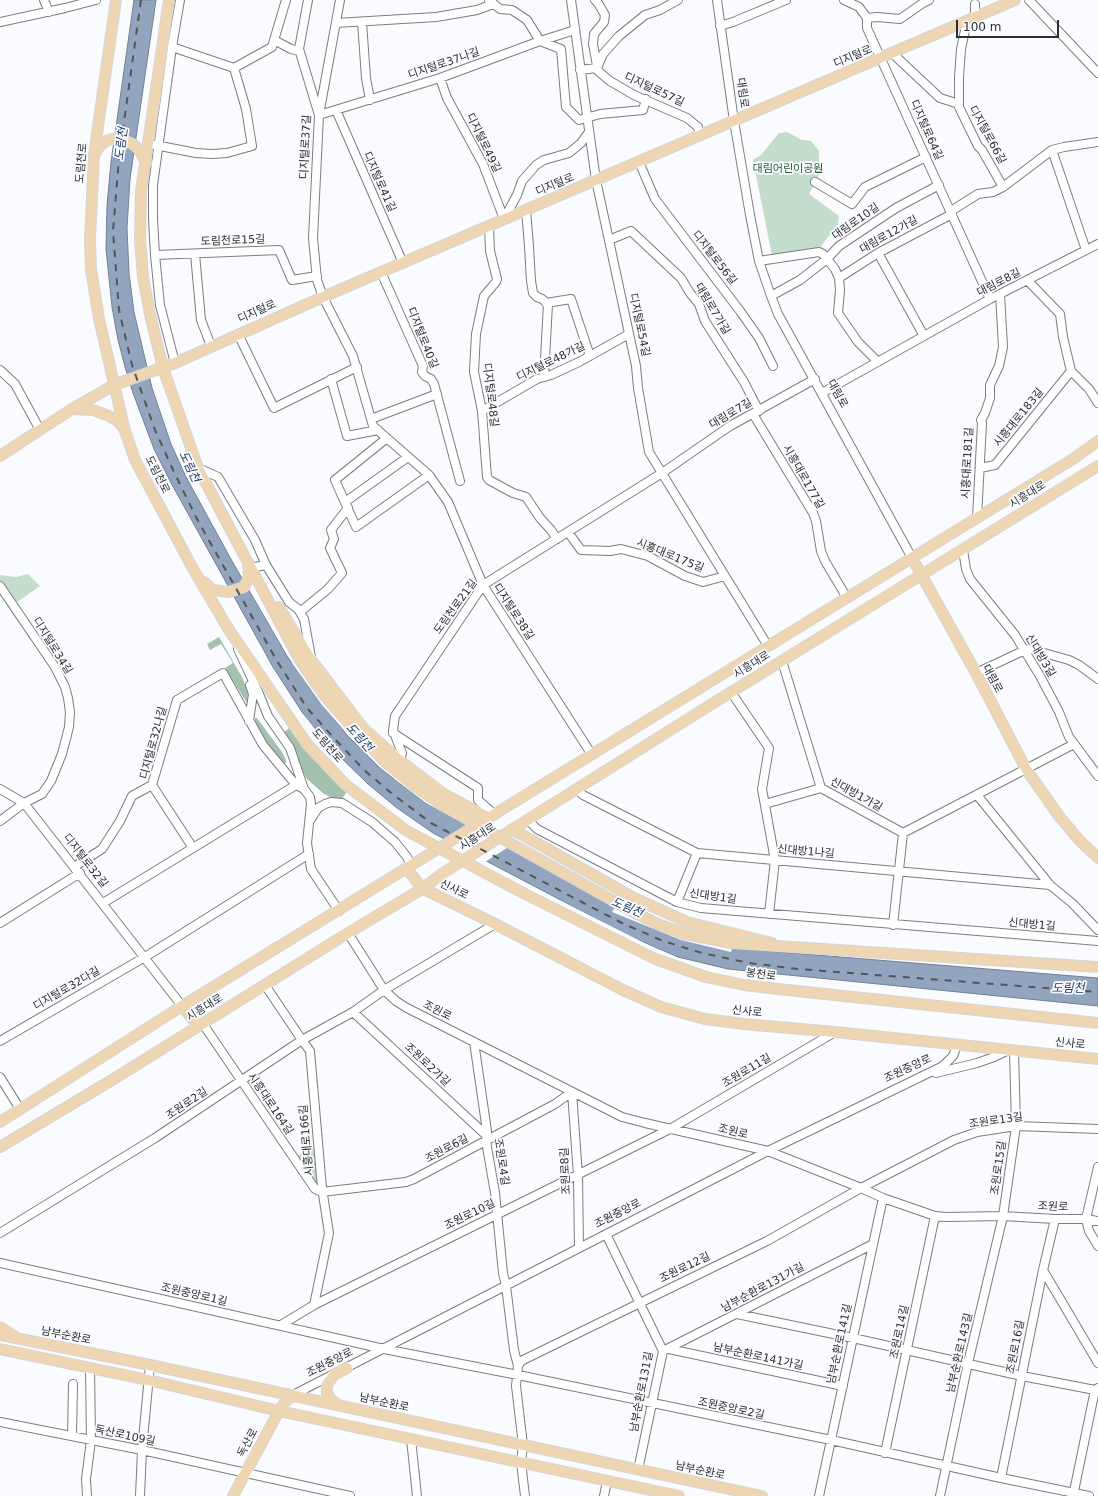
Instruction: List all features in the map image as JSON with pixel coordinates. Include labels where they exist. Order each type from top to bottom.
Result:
[{"type":"main road","name":"도림천로","points":[[116,0],[96,151],[90,239],[91,269],[99,319],[118,384],[125,431],[135,460],[159,506],[229,630],[264,679],[307,744],[346,785],[407,831],[449,853]]},
{"type":"main road","points":[[169,0],[148,143],[144,160],[140,239],[143,277],[159,369],[198,468],[221,512],[252,565],[313,662],[363,728],[400,761],[444,794],[637,914],[660,925],[685,934],[731,943],[1098,967]]},
{"type":"main road","name":"디지털로","points":[[118,384],[175,363],[323,297],[1015,0]]},
{"type":"main road","points":[[96,151],[104,142],[112,139],[123,140],[133,144],[140,151],[144,160]]},
{"type":"main road","points":[[0,456],[72,409],[118,384]]},
{"type":"main road","points":[[72,409],[93,410],[109,416],[118,421],[125,431]]},
{"type":"main road","name":"시흥대로","points":[[0,1122],[182,1006],[489,821],[592,755],[1073,459],[1098,441]]},
{"type":"main road","name":"시흥대로","points":[[0,1147],[112,1080],[348,932],[422,888],[512,829],[731,692],[1098,466]]},
{"type":"main road","name":"대림로","points":[[912,558],[1026,769],[1059,816],[1079,840],[1098,858]]},
{"type":"main road","points":[[200,578],[214,590],[229,592],[244,587],[249,577],[252,565]]},
{"type":"main road","points":[[252,565],[299,659],[324,695],[352,728],[385,762],[416,787],[447,808],[489,821]]},
{"type":"main road","points":[[512,829],[634,898],[687,922],[785,946]]},
{"type":"main road","name":"봉천로","points":[[449,853],[531,898],[653,958],[706,977],[744,985],[778,989],[1098,1023]]},
{"type":"main road","points":[[409,868],[422,888]]},
{"type":"main road","name":"신사로","points":[[422,888],[622,990],[661,1007],[705,1019],[1098,1059]]},
{"type":"main road","name":"디지털로32길","points":[[182,1006],[201,1025]]},
{"type":"main road","points":[[0,1327],[19,1339]]},
{"type":"main road","name":"남부순환로","points":[[0,1335],[150,1365],[762,1496]]},
{"type":"main road","points":[[0,1350],[148,1380],[278,1411],[521,1462],[607,1481],[650,1493],[679,1496]]},
{"type":"main road","points":[[341,1406],[330,1399],[327,1393],[327,1384],[334,1376],[347,1368]]},
{"type":"main road","name":"조원중앙로","points":[[285,1402],[293,1396]]},
{"type":"main road","name":"독산로","points":[[233,1496],[278,1411],[285,1402]]},
{"type":"street","points":[[44,0],[49,12]]},
{"type":"street","points":[[0,22],[96,0]]},
{"type":"street","points":[[175,363],[160,305],[155,255],[153,185],[180,0]]},
{"type":"street","points":[[172,48],[234,68],[272,47],[286,0]]},
{"type":"street","points":[[308,0],[300,51],[301,60],[308,74],[319,115]]},
{"type":"street","name":"디지털로37길","points":[[323,297],[317,276],[313,238],[319,115],[340,0]]},
{"type":"street","name":"디지털로54길","points":[[571,0],[596,180],[636,366],[638,388],[649,452],[662,473]]},
{"type":"street","points":[[595,0],[605,15],[604,22],[594,34],[593,44],[597,68]]},
{"type":"street","points":[[597,68],[603,54],[619,36],[645,15],[660,10],[678,0]]},
{"type":"street","name":"대림로","points":[[717,0],[734,121],[759,261],[771,296],[778,314],[912,558]]},
{"type":"street","points":[[720,26],[786,0]]},
{"type":"street","points":[[844,0],[859,7],[867,18],[876,17],[900,19],[929,0]]},
{"type":"street","points":[[1029,0],[1098,73]]},
{"type":"street","name":"디지털로66길","points":[[974,1],[971,19],[961,49],[959,107],[978,146],[982,150],[1003,187]]},
{"type":"street","points":[[336,24],[436,17],[477,10],[491,2],[500,8],[512,10],[527,20],[540,41],[561,49],[566,107],[580,120],[600,114],[643,110],[646,99]]},
{"type":"street","name":"디지털로","points":[[867,18],[867,28],[882,58]]},
{"type":"street","points":[[362,22],[366,78],[370,100]]},
{"type":"street","name":"디지털로37나길","points":[[319,115],[440,78],[540,41],[575,30]]},
{"type":"street","points":[[274,40],[291,49],[300,51]]},
{"type":"street","points":[[892,53],[940,98],[959,104]]},
{"type":"street","name":"디지털로64길","points":[[882,58],[990,299]]},
{"type":"street","points":[[148,143],[196,153],[212,154],[234,151],[252,146],[246,109],[234,68]]},
{"type":"street","points":[[580,70],[597,68]]},
{"type":"street","name":"디지털로57길","points":[[597,68],[598,71],[610,81],[634,95],[687,118],[698,127],[700,136]]},
{"type":"street","name":"디지털로49길","points":[[440,78],[448,98],[482,164],[504,219]]},
{"type":"street","name":"디지털로41길","points":[[336,110],[403,263]]},
{"type":"street","points":[[504,219],[517,195],[522,181],[536,165],[544,160],[568,154],[581,143],[589,132]]},
{"type":"street","points":[[951,212],[978,194],[993,192],[1003,187],[1052,150],[1064,146],[1098,142]]},
{"type":"street","points":[[1052,150],[1086,250]]},
{"type":"street","points":[[815,182],[852,204],[865,186],[926,157]]},
{"type":"street","name":"디지털로56길","points":[[639,162],[655,199],[740,311],[758,338],[773,366]]},
{"type":"street","name":"대림로10길","points":[[771,296],[800,280],[827,259],[839,246],[896,208],[939,186]]},
{"type":"street","points":[[526,210],[533,293],[548,304],[544,377]]},
{"type":"street","name":"대림로12가길","points":[[839,278],[878,253],[951,212]]},
{"type":"street","name":"디지털로48길","points":[[489,226],[490,251],[497,279],[484,296],[476,334],[474,372],[482,411],[487,477],[489,480],[513,493],[526,497],[540,518],[557,539]]},
{"type":"street","name":"대림로7가길","points":[[609,240],[631,231],[681,278],[690,293],[700,304],[705,321],[741,376],[756,412]]},
{"type":"street","name":"대림로8길","points":[[822,393],[990,299],[1028,281],[1098,244]]},
{"type":"street","name":"도림천로15길","points":[[155,255],[279,250],[292,280],[317,276]]},
{"type":"street","points":[[759,261],[819,252],[835,269],[839,278],[840,290],[838,313],[858,342],[878,362]]},
{"type":"street","points":[[878,253],[924,336]]},
{"type":"street","points":[[195,254],[201,320],[211,346]]},
{"type":"street","name":"디지털로40길","points":[[381,272],[423,366],[422,372],[425,376],[431,379],[434,384],[460,480]]},
{"type":"street","points":[[1028,281],[1060,314],[1070,371],[1089,389],[1098,403]]},
{"type":"street","name":"시흥대로181길","points":[[977,518],[981,420],[990,398],[990,386],[999,366],[1003,347],[1000,294]]},
{"type":"street","name":"디지털로38길","points":[[323,297],[353,356],[373,426],[429,475],[448,502],[483,585],[592,755]]},
{"type":"street","points":[[546,303],[571,299],[590,356]]},
{"type":"street","name":"디지털로","points":[[238,334],[274,408],[330,379]]},
{"type":"street","name":"디지털로48가길","points":[[482,411],[537,379],[590,356],[629,334]]},
{"type":"street","points":[[357,367],[330,379],[347,436],[378,430]]},
{"type":"street","points":[[0,370],[15,384],[40,430]]},
{"type":"street","name":"시흥대로183길","points":[[980,468],[995,465],[1070,371]]},
{"type":"street","name":"대림로7길","points":[[662,473],[730,426],[815,379]]},
{"type":"street","points":[[371,419],[436,394]]},
{"type":"street","name":"시흥대로177길","points":[[756,412],[813,513],[816,521],[821,550],[825,561],[847,598]]},
{"type":"street","points":[[387,438],[335,480],[356,527],[429,475]]},
{"type":"street","points":[[300,612],[328,589],[342,573],[330,548],[334,539],[330,530],[346,505],[408,457]]},
{"type":"street","points":[[198,468],[218,477],[252,534],[266,565],[289,602],[300,612],[304,619],[313,662]]},
{"type":"street","name":"도림천로21길","points":[[393,733],[395,716],[483,585],[662,473]]},
{"type":"street","name":"시흥대로175길","points":[[662,473],[768,646]]},
{"type":"street","name":"시흥대로175길","points":[[568,532],[580,550],[610,551],[621,549],[648,556],[685,576],[703,582],[725,576]]},
{"type":"street","name":"신대방3길","points":[[963,550],[966,569],[970,578],[1015,635],[1040,676],[1059,712],[1069,737],[1098,776]]},
{"type":"street","points":[[252,565],[266,565]]},
{"type":"street","name":"디지털로34길","points":[[0,586],[55,668],[65,687],[70,704],[69,727],[62,754],[52,780],[42,794],[24,803],[0,821]]},
{"type":"street","points":[[103,903],[193,848],[300,787],[290,748],[268,716],[229,630]]},
{"type":"street","points":[[976,674],[1024,650],[1036,650],[1079,664],[1098,679]]},
{"type":"street","name":"신대방1가길","points":[[782,661],[821,788],[903,833]]},
{"type":"street","points":[[244,663],[253,694],[250,720]]},
{"type":"street","name":"디지털로32나길","points":[[193,848],[152,785],[177,700],[223,674],[263,745],[310,797],[311,804],[309,822]]},
{"type":"street","points":[[731,692],[769,748],[762,790],[775,860],[769,914]]},
{"type":"street","points":[[393,733],[402,753],[400,761]]},
{"type":"street","name":"시흥대로","points":[[393,733],[478,788],[478,800],[489,821]]},
{"type":"street","points":[[893,925],[903,833],[1074,744]]},
{"type":"street","points":[[0,923],[77,870],[102,849],[120,821],[132,796],[152,785]]},
{"type":"street","points":[[765,804],[821,788]]},
{"type":"street","name":"디지털로32길","points":[[0,789],[24,803],[182,1006]]},
{"type":"street","name":"신대방1나길","points":[[576,789],[583,795],[697,853],[1050,885]]},
{"type":"street","points":[[977,795],[1050,885],[1072,903],[1098,930]]},
{"type":"street","points":[[339,911],[311,869],[307,836],[309,822],[312,815],[318,808],[332,802],[342,803],[372,822],[395,842],[407,856],[409,868]]},
{"type":"street","name":"신대방1길","points":[[529,819],[530,822],[537,828],[678,902],[701,908],[1098,941]]},
{"type":"street","points":[[678,902],[697,853]]},
{"type":"street","points":[[145,957],[171,939],[309,854]]},
{"type":"street","points":[[384,990],[495,924]]},
{"type":"street","name":"조원로","points":[[348,932],[384,990],[396,1001],[407,1008],[622,1117],[768,1151],[862,1188],[883,1198],[935,1216],[1003,1216],[1086,1219],[1098,1221]]},
{"type":"street","name":"디지털로32다길","points":[[0,1041],[145,957]]},
{"type":"street","name":"시흥대로166길","points":[[265,984],[310,1051],[322,1192],[329,1233],[314,1305]]},
{"type":"street","name":"조원로2길","points":[[0,1233],[155,1138],[302,1040],[353,1012],[384,990]]},
{"type":"street","name":"조원로2가길","points":[[353,1012],[486,1138]]},
{"type":"street","name":"시흥대로164길","points":[[201,1025],[315,1189],[322,1192]]},
{"type":"street","name":"조원로11길","points":[[670,1129],[834,1032]]},
{"type":"street","name":"조원로4길","points":[[474,1042],[487,1131],[486,1138],[497,1214],[503,1273],[514,1350],[518,1366],[516,1386],[523,1445],[521,1462],[525,1496]]},
{"type":"street","name":"조원중앙로","points":[[293,1396],[768,1151],[872,1099],[926,1075],[949,1061],[953,1056],[957,1045]]},
{"type":"street","points":[[926,1075],[977,1063],[1011,1050]]},
{"type":"street","name":"조원로15길","points":[[1003,1216],[1016,1126],[1011,1050]]},
{"type":"street","points":[[0,1077],[20,1109]]},
{"type":"street","name":"조원로6길","points":[[322,1192],[406,1182],[486,1138],[556,1104],[572,1092]]},
{"type":"street","name":"조원로8길","points":[[572,1092],[578,1176],[579,1248]]},
{"type":"street","name":"조원로13길","points":[[862,1188],[954,1140],[977,1132],[1016,1126],[1098,1129]]},
{"type":"street","name":"조원로10길","points":[[281,1325],[314,1305],[497,1214],[578,1176],[670,1129]]},
{"type":"street","points":[[1098,1170],[1086,1219],[1089,1231],[1098,1246]]},
{"type":"street","name":"조원로12길","points":[[518,1366],[521,1361],[767,1241],[862,1188]]},
{"type":"street","name":"남부순환로141길","points":[[819,1496],[883,1198]]},
{"type":"street","name":"조원로14길","points":[[885,1453],[908,1350],[935,1216]]},
{"type":"street","name":"남부순환로143길","points":[[940,1496],[968,1363],[1003,1216]]},
{"type":"street","name":"조원로16길","points":[[1001,1478],[1043,1270],[1055,1219]]},
{"type":"street","name":"남부순환로131길","points":[[606,1234],[666,1350],[652,1404],[638,1470]]},
{"type":"street","name":"남부순환로131가길","points":[[666,1350],[873,1244]]},
{"type":"street","name":"조원중앙로1길","points":[[0,1263],[384,1349]]},
{"type":"street","points":[[1043,1270],[1098,1363]]},
{"type":"street","points":[[737,1314],[968,1363],[1022,1376],[1096,1389],[1073,1494]]},
{"type":"street","name":"조원중앙로2길","points":[[384,1349],[518,1375],[831,1440],[947,1467],[1073,1494],[1089,1496]]},
{"type":"street","name":"남부순환로141가길","points":[[666,1350],[843,1386]]},
{"type":"street","points":[[140,1496],[142,1450],[150,1365]]},
{"type":"street","points":[[87,1496],[86,1479],[91,1440],[90,1368]]},
{"type":"street","points":[[72,1436],[73,1384]]},
{"type":"street","name":"독산로109길","points":[[0,1422],[142,1450],[350,1496]]},
{"type":"street","points":[[411,1439],[417,1496]]},
{"type":"street","points":[[604,1496],[607,1481]]},
{"type":"street","points":[[306,1496],[311,1488]]},
{"type":"green space","name":"대림어린이공원","points":[[787,132],[802,140],[811,141],[819,151],[819,175],[809,194],[839,216],[838,224],[822,245],[821,249],[772,256],[753,160],[761,155],[779,133]]},
{"type":"green space","points":[[28,574],[40,586],[13,605],[0,586],[0,575],[16,577]]},
{"type":"green space","points":[[219,637],[243,679],[248,693],[247,703],[225,668],[233,663],[221,644],[210,650],[207,644]]},
{"type":"green space","points":[[255,718],[257,718],[282,752],[286,763],[282,763],[266,743],[254,721]]},
{"type":"green space","points":[[289,728],[331,777],[347,791],[342,799],[332,798],[324,794],[307,779],[281,735]]},
{"type":"green space","points":[[316,1145],[319,1188],[297,1156]]},
{"type":"water","name":"도림천","points":[[134,0],[156,0],[130,179],[127,228],[129,273],[134,312],[152,388],[171,444],[186,477],[232,561],[287,656],[318,699],[348,736],[381,769],[426,803],[635,918],[730,948],[1098,978],[1098,1006],[728,969],[678,957],[627,935],[433,833],[397,808],[368,784],[332,749],[302,712],[273,667],[171,483],[154,449],[125,367],[112,307],[106,249],[107,205],[111,162]]},
{"type":"pier","points":[[293,662],[319,698],[349,735],[410,790],[444,812],[636,916],[731,946],[905,960],[732,948],[731,952],[681,940],[612,912],[615,907],[507,848],[485,862],[443,840],[466,825],[426,803],[376,763],[350,737],[322,705],[292,663]]},
{"type":"pier","points":[[496,868],[672,957],[626,937]]},
{"type":"railway","points":[[141,0],[119,158],[113,231],[119,310],[132,365],[155,430],[198,521],[277,661],[307,708],[364,770],[431,823],[622,923],[663,941],[702,953],[749,963],[798,969],[1098,992]]}]
